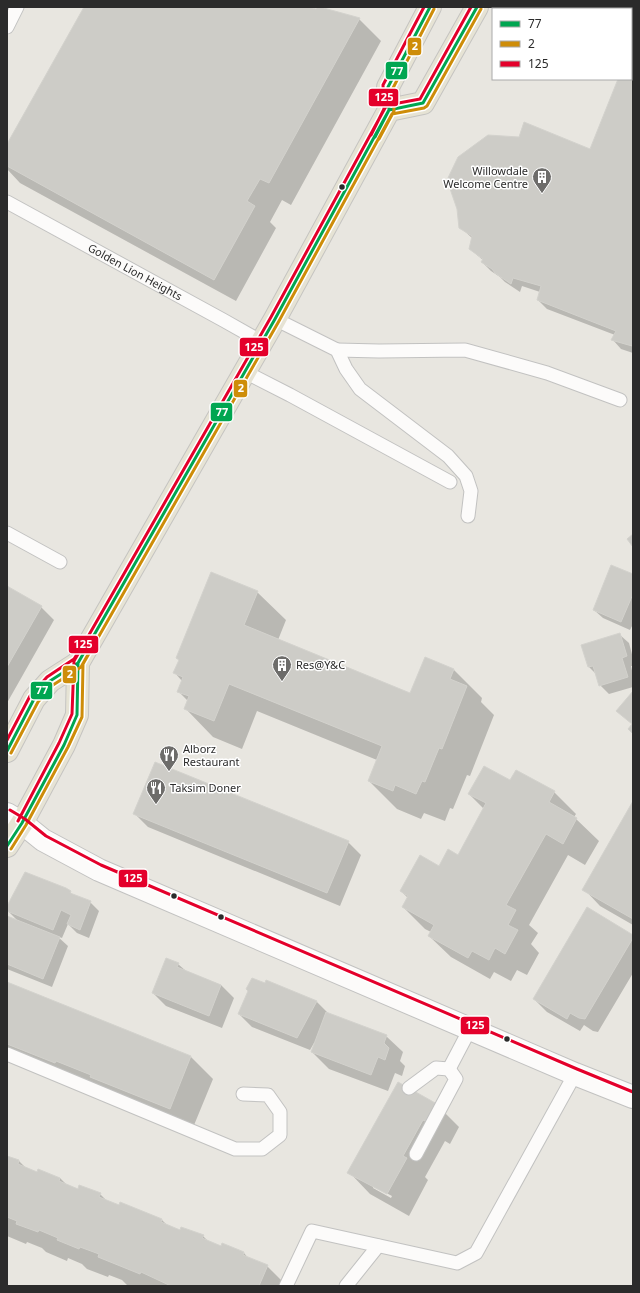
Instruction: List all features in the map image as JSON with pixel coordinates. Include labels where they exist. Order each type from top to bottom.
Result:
[{"type":"main road","points":[[7,751],[34,699],[50,681],[78,663],[245,372],[389,110],[388,87],[430,7]]},
{"type":"main road","points":[[389,110],[423,103],[476,7]]},
{"type":"main road","points":[[7,846],[15,819],[64,746],[77,715],[78,663]]},
{"type":"street","points":[[15,819],[43,840],[99,870],[575,1074],[633,1097]]},
{"type":"lane","points":[[7,27],[17,7]]},
{"type":"lane","name":"Golden Lion Heights","points":[[7,202],[262,342]]},
{"type":"lane","points":[[275,319],[337,350],[379,352],[465,350],[548,373],[620,400]]},
{"type":"lane","points":[[337,350],[346,369],[360,389],[448,456],[466,476],[471,490],[468,516]]},
{"type":"lane","points":[[245,372],[450,482]]},
{"type":"lane","points":[[7,533],[60,562]]},
{"type":"lane","points":[[449,1069],[470,1029]]},
{"type":"lane","points":[[7,1054],[235,1149],[262,1149],[280,1135],[280,1112],[268,1095],[243,1094]]},
{"type":"lane","points":[[409,1088],[436,1068],[449,1069]]},
{"type":"lane","points":[[416,1154],[456,1079],[449,1069]]},
{"type":"lane","points":[[286,1286],[312,1231],[457,1262],[476,1253],[575,1074]]},
{"type":"lane","points":[[346,1286],[378,1246]]},
{"type":"building","points":[[84,7],[309,7],[316,9],[320,7],[360,18],[269,183],[260,179],[247,201],[255,206],[214,280],[7,166],[7,144]]},
{"type":"building","name":"Willowdale Welcome Centre","points":[[633,40],[632,346],[611,340],[616,331],[537,300],[541,286],[513,278],[511,284],[481,262],[483,259],[469,249],[472,236],[459,228],[457,209],[447,180],[458,157],[488,135],[519,137],[524,122],[590,149],[618,80],[632,80]]},
{"type":"building","points":[[633,534],[633,547],[627,539]]},
{"type":"building","points":[[611,565],[633,574],[633,594],[621,622],[593,610]]},
{"type":"building","name":"Res@Y&C","points":[[211,572],[258,591],[244,625],[410,693],[425,657],[454,669],[450,679],[467,686],[442,749],[439,748],[425,782],[422,781],[416,794],[395,785],[393,791],[368,781],[382,746],[229,684],[214,721],[184,709],[189,696],[177,692],[183,677],[173,673],[179,660],[176,658]]},
{"type":"building","points":[[7,586],[42,606],[7,667]]},
{"type":"building","points":[[620,633],[627,656],[622,658],[628,677],[599,686],[593,666],[588,667],[581,645]]},
{"type":"building","points":[[633,691],[633,734],[628,729],[632,724],[616,711]]},
{"type":"building","points":[[155,762],[349,841],[327,893],[133,814]]},
{"type":"building","points":[[484,766],[510,780],[516,770],[555,791],[549,802],[577,818],[563,844],[546,834],[506,905],[516,910],[508,925],[518,930],[505,954],[495,948],[489,960],[472,951],[468,958],[428,936],[434,925],[402,907],[408,896],[400,891],[420,855],[439,866],[448,849],[458,855],[486,803],[468,794]]},
{"type":"building","points":[[633,801],[633,919],[582,890]]},
{"type":"building","points":[[25,872],[66,888],[71,891],[70,893],[91,901],[80,930],[67,924],[71,915],[61,910],[53,930],[7,911],[7,906]]},
{"type":"building","points":[[587,907],[633,935],[633,938],[585,1019],[579,1018],[570,1013],[567,1019],[533,999]]},
{"type":"building","points":[[7,916],[60,937],[43,979],[7,964]]},
{"type":"building","points":[[166,958],[179,963],[177,967],[221,985],[209,1016],[152,993]]},
{"type":"building","points":[[252,978],[265,983],[266,980],[317,1001],[297,1038],[238,1014],[248,991],[246,989]]},
{"type":"building","points":[[7,982],[191,1056],[170,1109],[90,1077],[91,1075],[56,1061],[55,1063],[7,1044]]},
{"type":"building","points":[[326,1012],[387,1035],[384,1043],[389,1048],[385,1060],[378,1057],[371,1075],[311,1052]]},
{"type":"building","points":[[398,1082],[437,1104],[427,1122],[423,1120],[403,1156],[407,1158],[387,1194],[347,1173]]},
{"type":"building","points":[[7,1156],[19,1160],[18,1164],[37,1172],[38,1169],[60,1178],[59,1181],[78,1189],[79,1185],[101,1193],[99,1197],[119,1205],[120,1202],[162,1219],[161,1222],[180,1230],[181,1227],[204,1235],[202,1238],[221,1246],[222,1243],[244,1252],[243,1255],[268,1265],[259,1286],[171,1286],[141,1272],[140,1274],[98,1257],[99,1254],[80,1247],[79,1249],[57,1240],[58,1238],[39,1230],[38,1232],[16,1224],[17,1221],[7,1217]]},
{"type":"transit line","name":"125","points":[[371,135],[384,109],[383,85],[424,7]]},
{"type":"transit line","name":"77","points":[[375,137],[389,110],[388,87],[430,7]]},
{"type":"transit line","name":"125","points":[[18,821],[59,743],[72,714],[74,661],[271,317],[385,108],[388,105],[420,99],[471,7]]},
{"type":"transit line","name":"77","points":[[7,846],[22,823],[64,745],[77,715],[78,663],[275,319],[389,110],[423,103],[477,7]]},
{"type":"transit line","name":"2","points":[[379,139],[394,111],[393,88],[434,9]]},
{"type":"transit line","name":"2","points":[[11,849],[26,825],[68,747],[82,717],[83,664],[279,321],[392,114],[424,108],[427,106],[481,9]]},
{"type":"transit line","name":"125","points":[[7,740],[30,696],[47,677],[74,659],[86,640]]},
{"type":"transit line","name":"77","points":[[7,751],[34,699],[50,681],[78,663],[90,642]]},
{"type":"transit line","name":"2","points":[[11,753],[38,702],[53,685],[81,667],[94,644]]},
{"type":"transit line","name":"125","points":[[10,810],[25,819],[46,836],[101,865],[633,1092]]},
{"type":"place","name":"Willowdale Welcome Centre","points":[[542,194]]},
{"type":"place","name":"Res@Y&C","points":[[282,682]]},
{"type":"place","name":"Alborz Restaurant","points":[[169,772]]},
{"type":"place","name":"Taksim Doner","points":[[156,805]]}]
